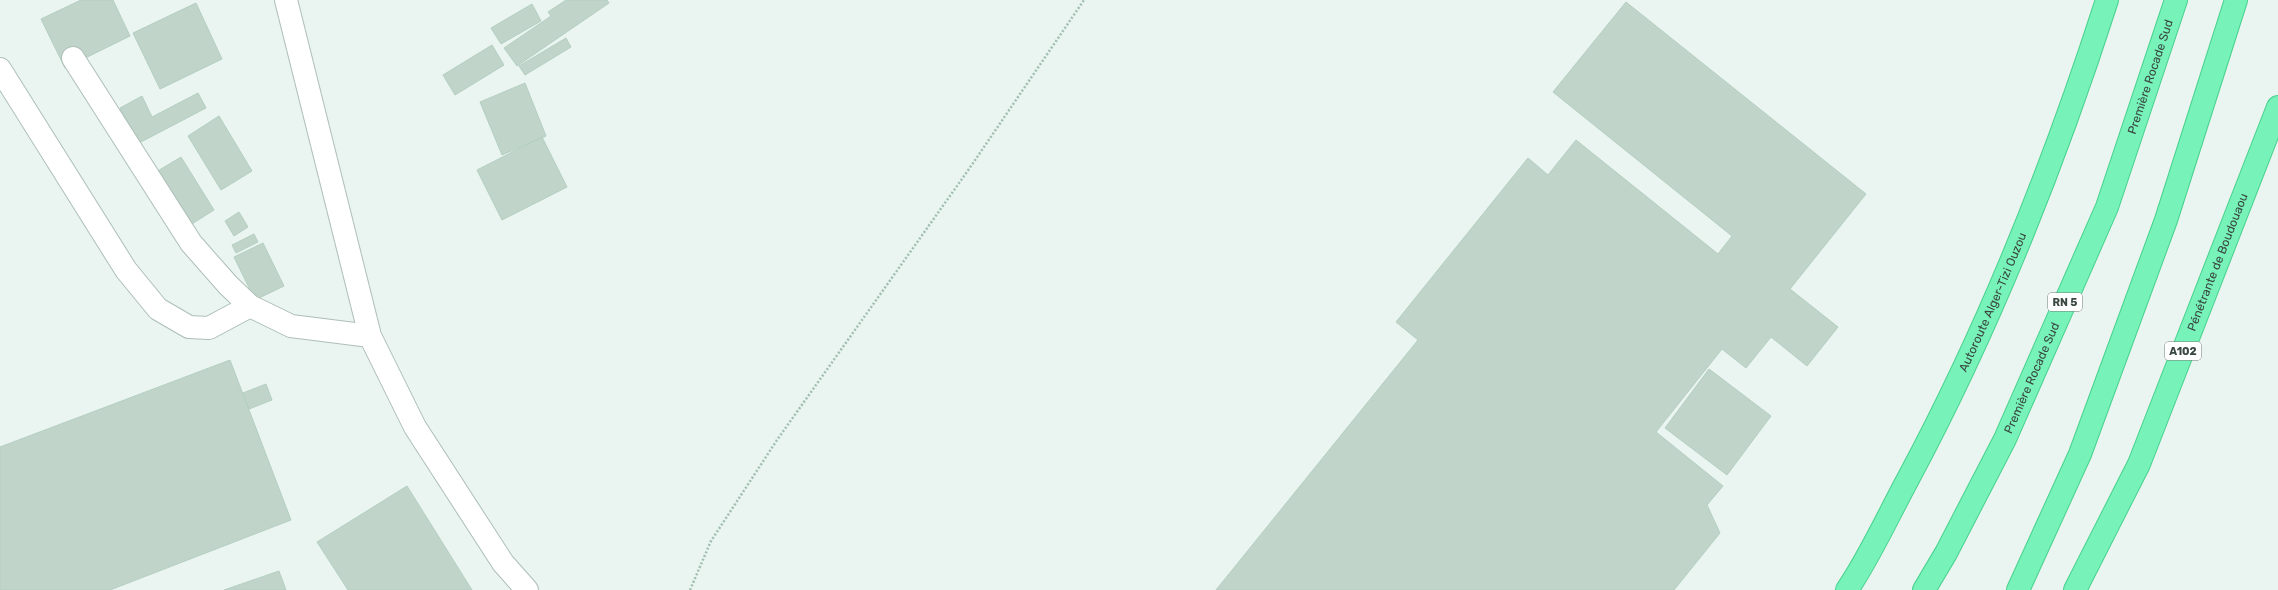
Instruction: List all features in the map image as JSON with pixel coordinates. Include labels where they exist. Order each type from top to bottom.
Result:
[{"type":"highway","name":"Autoroute Alger-Tizi Ouzou","points":[[1847,590],[1947,406],[2029,221],[2075,101],[2107,0]]},
{"type":"highway","name":"Première Rocade Sud","points":[[1924,590],[1946,554],[2005,439],[2107,207],[2176,0]]},
{"type":"highway","points":[[2018,590],[2085,440],[2166,220],[2236,0]]},
{"type":"highway","name":"Pénétrante de Boudouaou","points":[[2075,590],[2139,464],[2278,107]]},
{"type":"street","points":[[286,0],[370,336],[415,427],[503,563],[527,590]]},
{"type":"street","points":[[73,58],[191,243],[228,285],[250,306],[291,326],[370,336]]},
{"type":"street","points":[[0,69],[126,270],[158,309],[189,327],[209,328],[250,306]]},
{"type":"path","points":[[690,590],[711,541],[777,440],[969,169],[1084,0]]},
{"type":"building","points":[[81,0],[113,0],[130,36],[65,68],[41,19]]},
{"type":"building","points":[[566,0],[607,0],[609,3],[517,66],[504,48],[551,16],[548,12]]},
{"type":"building","points":[[1626,2],[1866,194],[1790,289],[1838,327],[1807,366],[1771,337],[1746,368],[1722,349],[1656,432],[1723,486],[1707,505],[1720,533],[1674,590],[1216,590],[1418,340],[1396,322],[1528,158],[1548,175],[1576,140],[1718,254],[1732,236],[1553,92]]},
{"type":"building","points":[[196,3],[222,59],[160,89],[133,33]]},
{"type":"building","points":[[532,4],[541,21],[501,44],[491,28]]},
{"type":"building","points":[[566,38],[571,47],[525,75],[519,66]]},
{"type":"building","points":[[492,45],[504,65],[455,95],[443,75]]},
{"type":"building","points":[[525,83],[546,136],[502,155],[480,102]]},
{"type":"building","points":[[198,93],[206,108],[139,143],[120,108],[142,96],[152,117]]},
{"type":"building","points":[[219,116],[252,171],[221,190],[188,136]]},
{"type":"building","points":[[542,137],[567,187],[502,220],[477,170]]},
{"type":"building","points":[[181,157],[214,210],[179,232],[146,178]]},
{"type":"building","points":[[239,212],[248,227],[234,236],[225,221]]},
{"type":"building","points":[[254,234],[258,242],[236,253],[232,245]]},
{"type":"building","points":[[263,243],[284,286],[255,300],[234,257]]},
{"type":"building","points":[[230,360],[291,520],[110,590],[0,590],[0,447]]},
{"type":"building","points":[[1709,369],[1771,416],[1727,475],[1665,428]]},
{"type":"building","points":[[266,384],[272,400],[249,409],[243,393]]},
{"type":"building","points":[[407,486],[472,590],[348,590],[317,542]]},
{"type":"building","points":[[279,571],[286,590],[224,590]]}]
